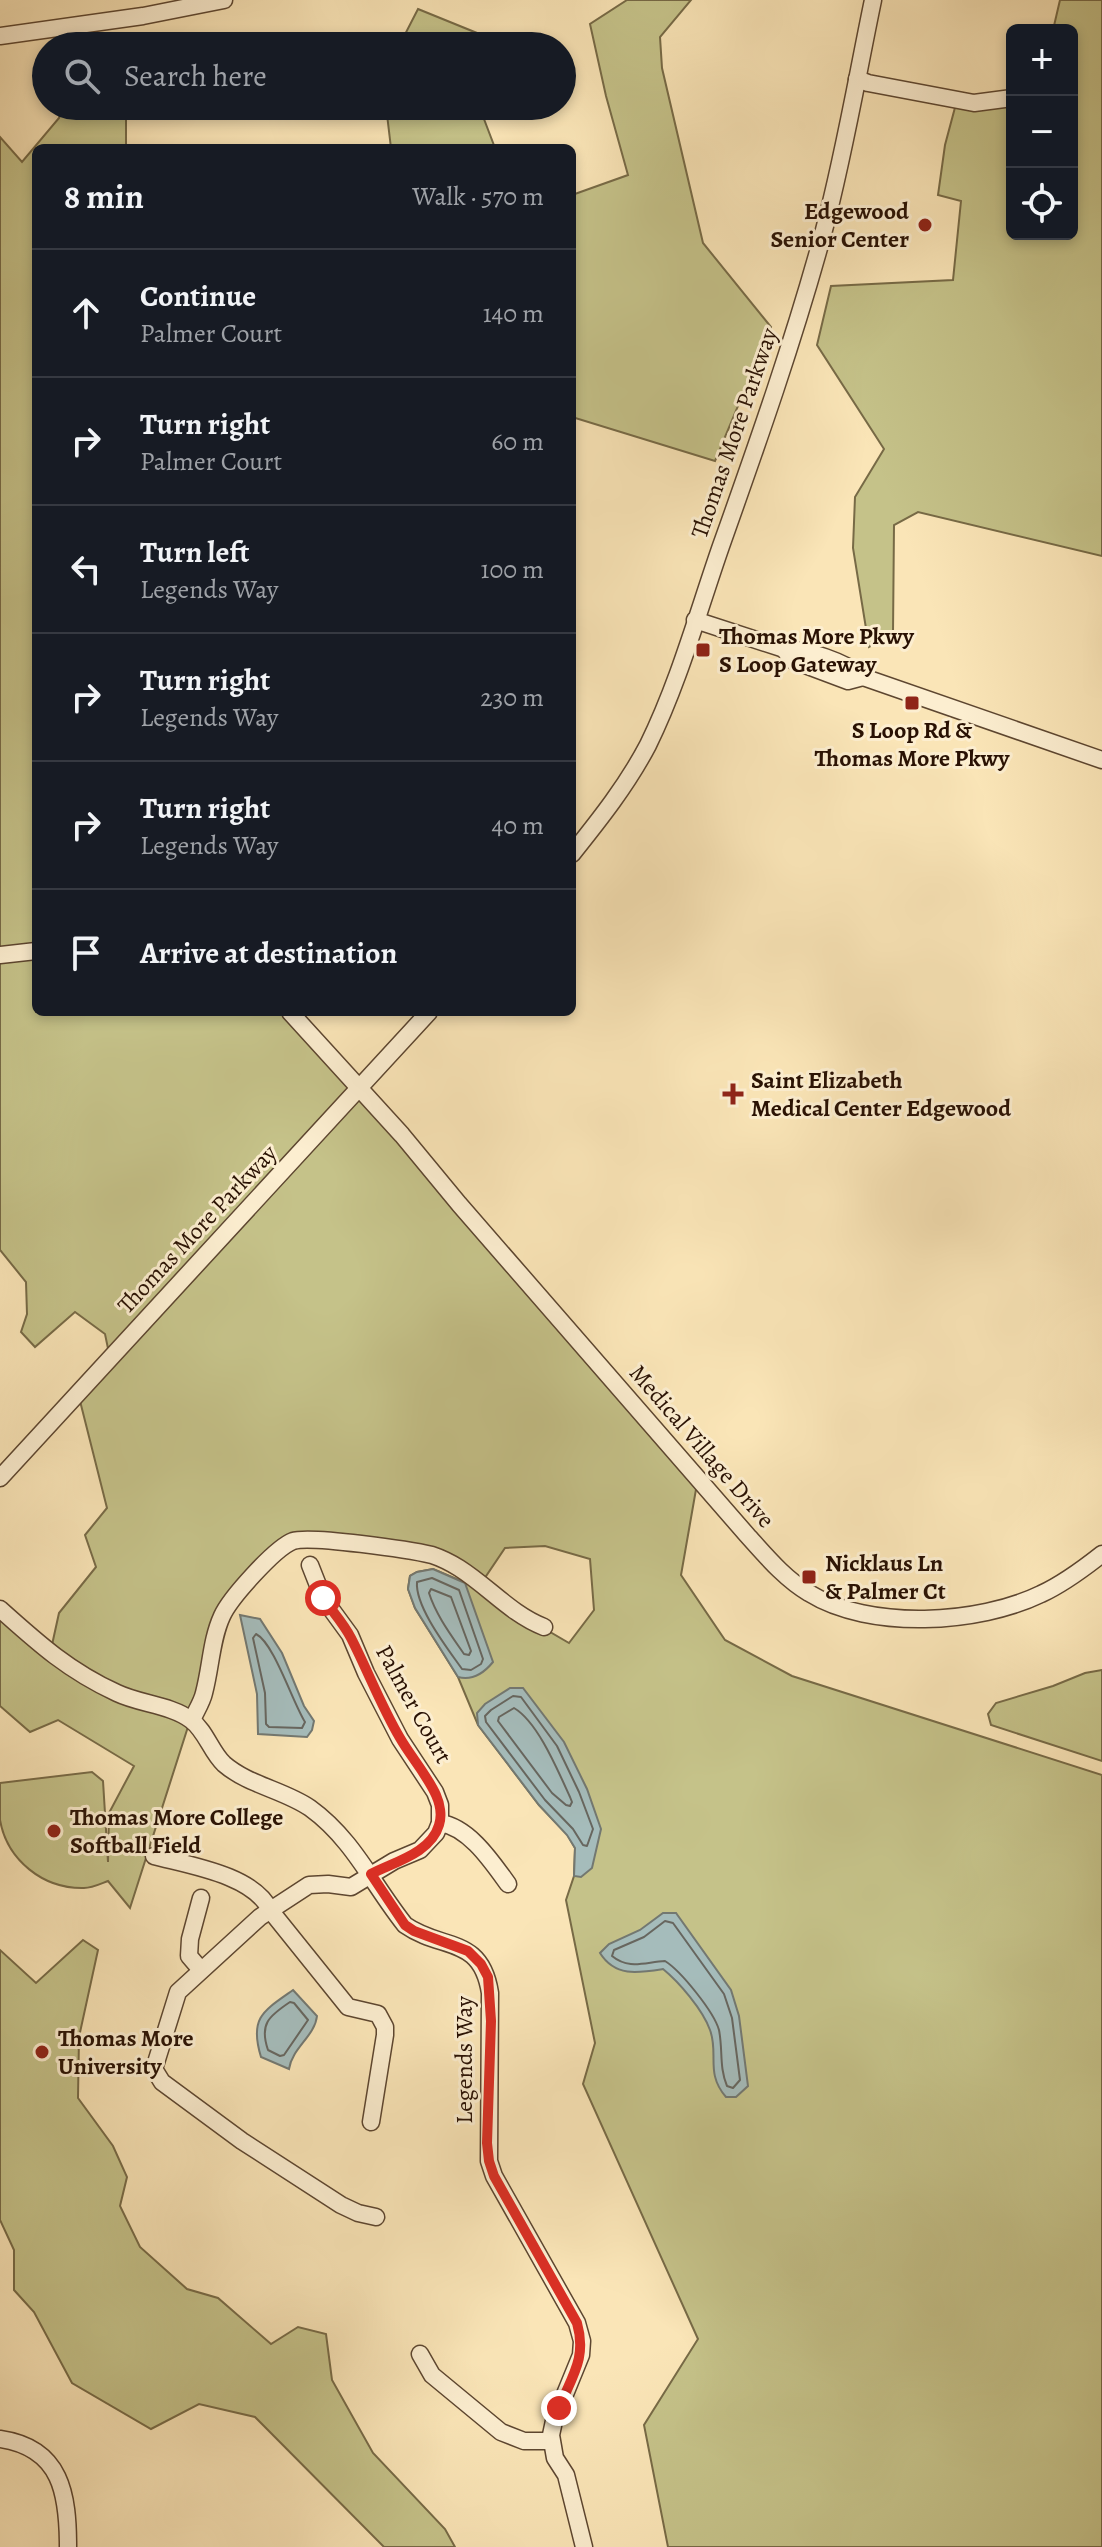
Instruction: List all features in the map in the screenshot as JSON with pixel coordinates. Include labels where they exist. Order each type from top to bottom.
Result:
[{"type":"street","points":[[0,36],[143,16],[224,0]]},
{"type":"street","name":"Thomas More Parkway","points":[[576,849],[618,795],[648,743],[677,673],[748,471],[824,229],[873,0]]},
{"type":"street","points":[[857,79],[974,103],[1006,99]]},
{"type":"street","points":[[695,620],[853,668],[863,677],[1102,760]]},
{"type":"street","points":[[0,955],[32,951]]},
{"type":"street","name":"Medical Village Drive","points":[[294,1016],[402,1135],[747,1535],[776,1566],[809,1593],[836,1606],[892,1617],[970,1615],[1008,1607],[1040,1595],[1061,1584],[1102,1554]]},
{"type":"street","name":"Thomas More Parkway","points":[[0,1478],[425,1016]]},
{"type":"street","points":[[0,1609],[50,1654],[85,1678],[121,1695],[192,1720],[204,1695],[215,1635],[226,1608],[266,1562],[296,1540],[344,1543],[440,1558],[459,1568],[509,1608],[544,1627]]},
{"type":"street","name":"Palmer Court","points":[[310,1565],[323,1598],[350,1635],[400,1739],[435,1792],[440,1805],[440,1823]]},
{"type":"street","name":"Legends Way","points":[[192,1720],[225,1765],[311,1809],[341,1835],[405,1925],[468,1951],[488,1977],[491,2021],[489,2161],[494,2176],[577,2323],[582,2341],[581,2355],[554,2421],[551,2441]]},
{"type":"street","points":[[376,2217],[341,2205],[242,2141],[157,2077],[154,2069],[157,2055],[174,1999],[201,1970],[270,1910],[309,1885],[351,1887],[420,1850],[436,1833],[440,1823],[457,1828],[468,1837],[508,1884]]},
{"type":"street","points":[[154,1856],[220,1874],[245,1885],[265,1899],[270,1910],[348,2007],[378,2014],[383,2021],[385,2035],[371,2122]]},
{"type":"street","points":[[201,1898],[190,1939],[189,1956],[201,1970]]},
{"type":"street","points":[[420,2354],[432,2375],[501,2432],[524,2441],[551,2441],[555,2458],[566,2475],[584,2547]]},
{"type":"street","points":[[0,2439],[40,2456],[59,2479],[68,2511],[68,2547]]},
{"type":"shaded area","points":[[627,0],[691,0],[660,37],[662,68],[703,243],[771,327],[715,461],[576,418],[576,194],[628,175],[590,24]]},
{"type":"shaded area","points":[[1060,0],[1102,0],[1102,556],[918,512],[894,525],[893,634],[869,647],[853,548],[855,497],[884,449],[817,345],[831,286],[953,280],[961,201],[938,195],[945,145],[957,100],[1006,98],[1006,240],[1078,240],[1078,24],[1054,24]]},
{"type":"shaded area","points":[[418,9],[475,32],[406,32]]},
{"type":"shaded area","points":[[57,120],[126,120],[126,144],[37,144]]},
{"type":"shaded area","points":[[388,120],[484,120],[493,144],[391,144]]},
{"type":"shaded area","points":[[0,137],[22,162],[32,150],[32,1016],[294,1016],[698,1478],[681,1575],[725,1640],[792,1676],[1102,1775],[1102,2547],[668,2547],[644,2425],[698,2339],[583,2084],[595,2043],[566,1900],[574,1876],[575,1848],[478,1725],[458,1677],[415,1608],[408,1589],[410,1576],[433,1569],[466,1583],[569,1643],[594,1610],[590,1559],[545,1546],[505,1548],[480,1585],[440,1558],[296,1540],[226,1608],[130,1908],[108,1881],[84,1888],[55,1883],[29,1869],[10,1848],[0,1820],[0,1783],[92,1772],[103,1781],[108,1862],[109,1813],[134,1766],[58,1720],[30,1732],[0,1706],[0,1609],[50,1654],[59,1613],[96,1567],[85,1535],[107,1508],[78,1393],[110,1358],[105,1334],[75,1312],[35,1347],[21,1332],[27,1314],[26,1282],[0,1250]]},
{"type":"shaded area","points":[[1102,1670],[1102,1761],[991,1725],[988,1714],[996,1703]]},
{"type":"shaded area","points":[[83,1940],[98,1950],[79,2037],[78,2098],[113,2146],[127,2177],[120,2206],[140,2247],[187,2289],[218,2298],[271,2344],[298,2327],[326,2334],[332,2380],[373,2453],[445,2529],[455,2547],[384,2547],[255,2417],[199,2404],[151,2429],[72,2383],[34,2312],[14,2290],[14,2250],[0,2220],[0,1950],[36,1983]]},
{"type":"water","points":[[433,1569],[465,1583],[493,1662],[473,1677],[458,1677],[415,1608],[408,1589],[410,1576]]},
{"type":"water","points":[[240,1615],[260,1619],[282,1653],[304,1706],[314,1721],[307,1737],[258,1734],[257,1694]]},
{"type":"water","points":[[510,1688],[523,1688],[564,1742],[587,1789],[601,1829],[592,1868],[581,1877],[574,1876],[575,1848],[567,1835],[539,1805],[478,1725],[477,1713]]},
{"type":"water","points":[[663,1913],[676,1913],[731,1990],[739,2016],[748,2086],[736,2097],[726,2097],[720,2088],[714,2072],[712,2039],[707,2022],[676,1981],[663,1969],[620,1970],[600,1953],[609,1944],[640,1930]]},
{"type":"water","points":[[293,1990],[317,2016],[289,2069],[261,2057],[257,2033],[261,2017]]},
{"type":"place","name":"Edgewood Senior Center","points":[[925,225]]},
{"type":"place","name":"Thomas More Pkwy S Loop Gateway","points":[[703,650]]},
{"type":"place","name":"S Loop Rd & Thomas More Pkwy","points":[[912,703]]},
{"type":"place","name":"Saint Elizabeth Medical Center Edgewood","points":[[733,1094]]},
{"type":"place","name":"Nicklaus Ln & Palmer Ct","points":[[809,1577]]},
{"type":"place","name":"Thomas More College Softball Field","points":[[54,1831]]},
{"type":"place","name":"Thomas More University","points":[[42,2052]]},
{"type":"route","points":[[323,1598],[350,1635],[400,1739],[435,1792],[440,1805],[440,1823],[427,1845],[371,1874],[405,1925],[468,1951],[488,1977],[491,2021],[489,2161],[494,2176],[577,2323],[582,2341],[581,2355],[559,2408]]}]
